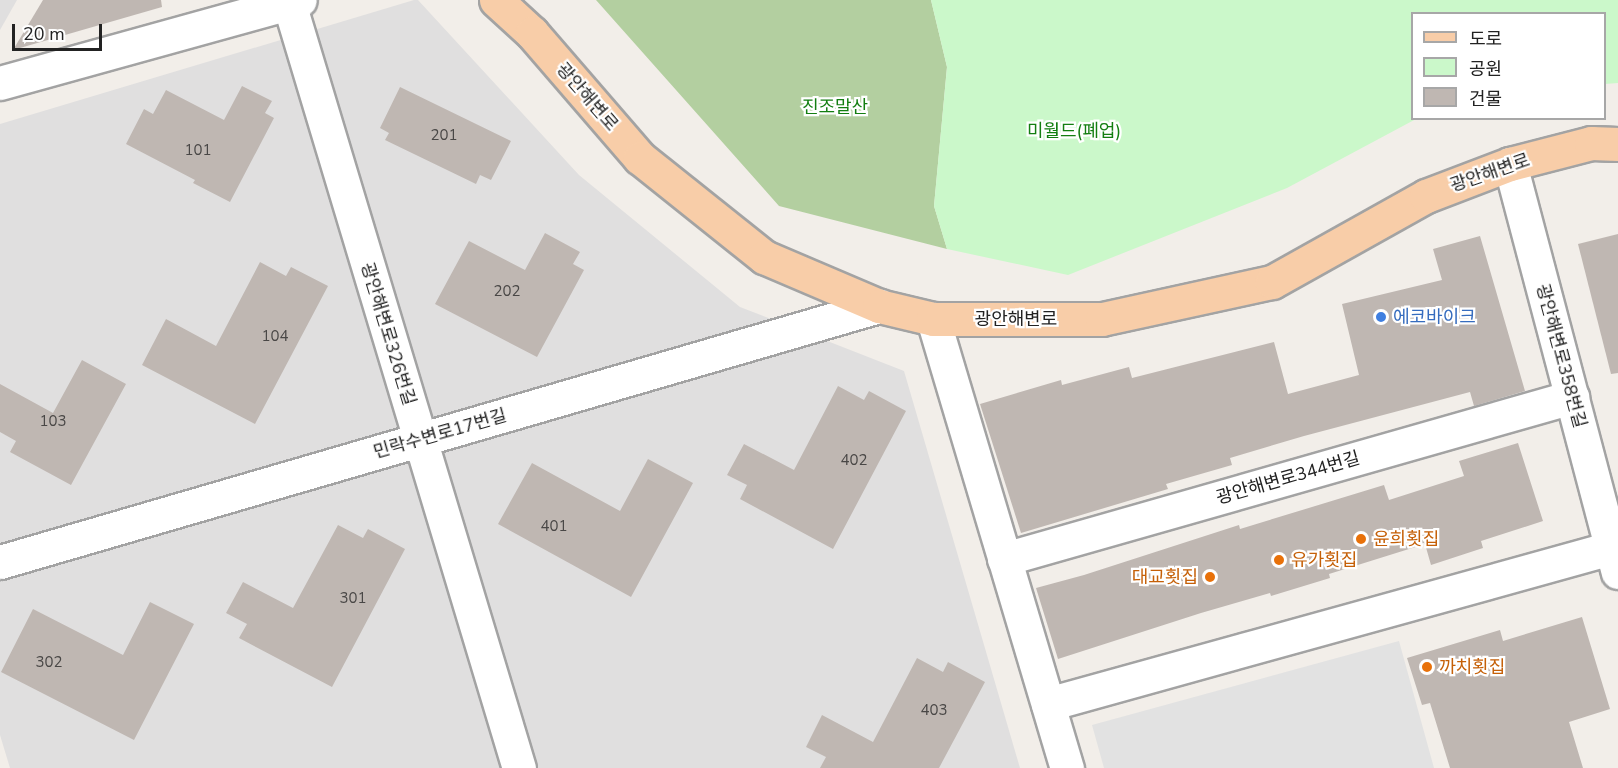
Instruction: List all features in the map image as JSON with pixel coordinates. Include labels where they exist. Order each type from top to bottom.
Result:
[{"type":"main road","name":"광안해변로","points":[[496,0],[532,33],[640,158],[764,257],[879,306],[933,319],[1102,319],[1272,282],[1426,196],[1510,164],[1591,142],[1618,144]]},
{"type":"street","points":[[0,83],[294,2]]},
{"type":"street","name":"광안해변로326번길","points":[[294,2],[420,440],[519,768]]},
{"type":"street","name":"광안해변로358번길","points":[[1510,164],[1616,555]]},
{"type":"street","name":"민락수변로17번길","points":[[0,562],[879,306]]},
{"type":"street","points":[[933,319],[1067,768]]},
{"type":"street","name":"광안해변로344번길","points":[[1004,559],[1572,397]]},
{"type":"street","points":[[1048,704],[1616,555]]},
{"type":"shaded area","points":[[0,0],[17,0],[0,30]]},
{"type":"shaded area","points":[[418,0],[579,175],[740,307],[904,371],[1020,768],[10,768],[0,735],[0,124]]},
{"type":"shaded area","points":[[1399,641],[1434,768],[1104,768],[1092,725]]},
{"type":"green space","name":"진조말산","points":[[596,0],[931,0],[947,67],[934,206],[947,249],[779,206]]},
{"type":"green space","name":"미월드(폐업)","points":[[931,0],[1618,0],[1618,83],[1606,84],[1606,12],[1411,12],[1411,120],[1414,120],[1287,188],[1068,275],[947,249],[934,206],[947,67]]},
{"type":"building","points":[[43,0],[161,0],[162,7],[13,50]]},
{"type":"building","points":[[242,86],[272,101],[265,113],[274,118],[230,202],[193,183],[195,180],[126,144],[144,109],[153,114],[166,90],[224,120]]},
{"type":"building","points":[[400,87],[511,141],[491,180],[480,175],[476,184],[385,140],[389,133],[380,128]]},
{"type":"building","points":[[545,233],[580,252],[573,264],[584,270],[537,357],[435,304],[469,241],[525,270]]},
{"type":"building","points":[[1618,234],[1618,373],[1611,374],[1578,244]]},
{"type":"building","points":[[1480,236],[1525,391],[1474,406],[1470,392],[1304,436],[1230,458],[1232,465],[1166,484],[1168,489],[1021,533],[980,404],[1061,380],[1062,385],[1129,367],[1132,378],[1274,342],[1288,394],[1359,375],[1342,304],[1442,280],[1433,249]]},
{"type":"building","points":[[260,262],[286,276],[291,267],[328,286],[255,424],[142,365],[166,319],[216,346]]},
{"type":"building","points":[[82,360],[126,384],[71,485],[10,452],[16,441],[0,432],[0,384],[53,413]]},
{"type":"building","points":[[838,386],[864,400],[869,391],[906,411],[833,549],[740,499],[747,485],[727,475],[744,444],[794,470]]},
{"type":"building","points":[[1518,443],[1543,521],[1481,541],[1483,548],[1431,565],[1425,544],[1329,574],[1330,578],[1271,596],[1270,593],[1201,613],[1058,659],[1036,588],[1084,575],[1239,525],[1240,529],[1384,485],[1389,500],[1464,476],[1459,461]]},
{"type":"building","points":[[648,459],[693,483],[631,597],[498,524],[532,463],[620,511]]},
{"type":"building","points":[[338,525],[363,538],[368,529],[405,549],[332,687],[239,638],[247,624],[226,613],[243,582],[293,608]]},
{"type":"building","points":[[150,602],[194,624],[134,740],[1,672],[33,609],[123,655]]},
{"type":"building","points":[[1582,617],[1610,709],[1569,722],[1583,768],[1450,768],[1430,703],[1422,705],[1407,658],[1500,630],[1503,641]]},
{"type":"building","points":[[917,658],[943,672],[948,662],[985,682],[939,768],[820,768],[826,757],[806,747],[822,715],[873,742]]},
{"type":"place","name":"에코바이크","points":[[1381,317]]},
{"type":"place","name":"윤희횟집","points":[[1361,539]]},
{"type":"place","name":"유가횟집","points":[[1279,560]]},
{"type":"place","name":"대교횟집","points":[[1210,577]]},
{"type":"place","name":"까치횟집","points":[[1427,667]]}]
